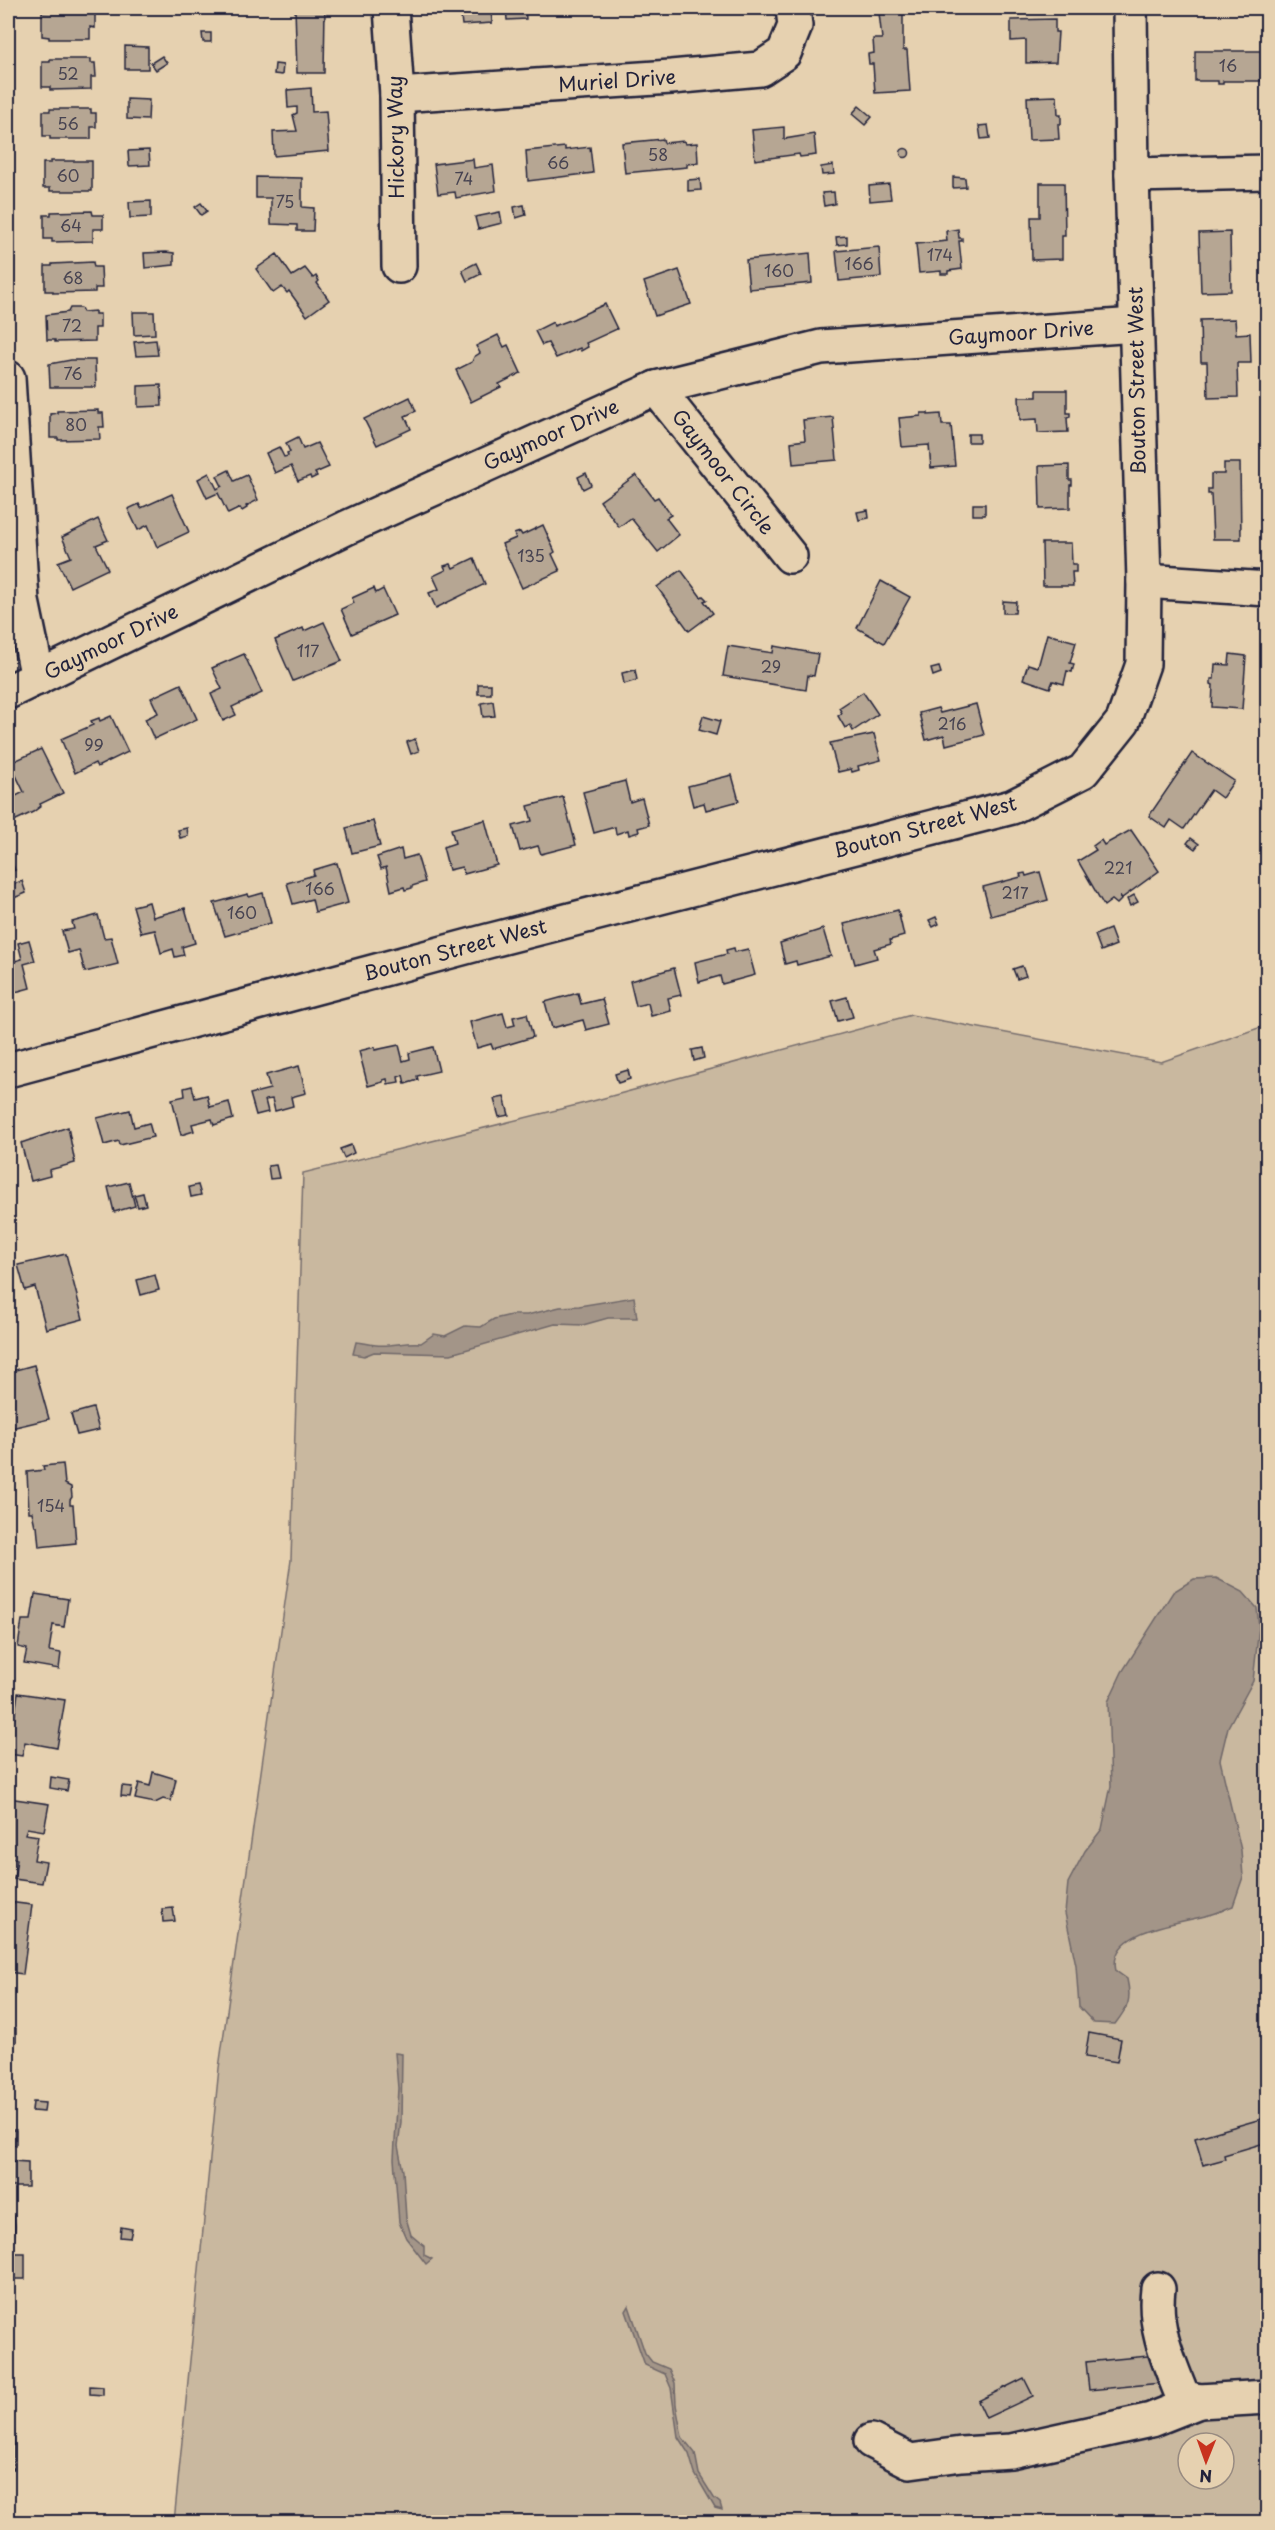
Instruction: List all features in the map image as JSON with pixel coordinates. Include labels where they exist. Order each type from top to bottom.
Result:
[{"type":"street","name":"Hickory Way","points":[[391,8],[397,95],[399,266]]},
{"type":"street","name":"Muriel Drive","points":[[397,95],[760,69],[784,53],[795,26],[793,8]]},
{"type":"street","name":"Bouton Street West","points":[[8,1070],[500,938],[1012,807],[1083,771],[1123,721],[1143,664],[1144,582],[1132,175],[1130,8]]},
{"type":"street","points":[[1132,175],[1268,172]]},
{"type":"street","name":"Gaymoor Drive","points":[[8,692],[346,528],[656,388],[821,347],[1136,325]]},
{"type":"street","points":[[8,378],[22,601],[38,678]]},
{"type":"street","name":"Gaymoor Circle","points":[[656,388],[790,556]]},
{"type":"street","points":[[1144,582],[1268,590]]},
{"type":"street","points":[[1158,2289],[1155,2309],[1165,2353],[1183,2397],[1199,2401],[1268,2397]]},
{"type":"street","points":[[871,2441],[910,2461],[961,2454],[1011,2451],[1151,2420],[1199,2401]]},
{"type":"shaded area","points":[[911,1015],[1161,1062],[1267,1025],[1267,2522],[174,2522],[219,2068],[291,1560],[303,1173],[593,1101]]},
{"type":"shaded area","points":[[634,1297],[637,1318],[608,1318],[583,1325],[555,1324],[451,1354],[374,1352],[364,1356],[353,1354],[356,1342],[373,1345],[421,1343],[434,1334],[445,1336],[465,1326],[481,1327],[494,1319],[511,1315],[527,1315],[560,1307]]},
{"type":"shaded area","points":[[1216,1578],[1243,1592],[1257,1608],[1259,1627],[1253,1681],[1228,1727],[1220,1760],[1241,1850],[1243,1877],[1233,1906],[1204,1917],[1152,1929],[1124,1944],[1116,1956],[1116,1971],[1127,1979],[1128,2003],[1115,2024],[1094,2023],[1079,2007],[1076,1965],[1065,1913],[1068,1883],[1085,1851],[1102,1829],[1111,1786],[1108,1702],[1122,1672],[1173,1592],[1194,1579]]},
{"type":"shaded area","points":[[395,2053],[402,2054],[401,2122],[398,2146],[403,2171],[406,2218],[411,2235],[424,2246],[424,2255],[432,2259],[426,2264],[406,2238],[399,2222],[394,2159],[398,2088]]},
{"type":"shaded area","points":[[629,2306],[645,2353],[652,2362],[669,2369],[675,2383],[676,2405],[682,2437],[695,2453],[699,2474],[714,2498],[720,2503],[722,2510],[715,2508],[695,2474],[689,2454],[678,2437],[671,2388],[665,2374],[645,2365],[626,2311]]},
{"type":"building","points":[[79,8],[95,10],[95,28],[90,27],[90,39],[49,39],[49,37],[42,36],[42,12]]},
{"type":"building","points":[[124,8],[161,8],[161,10],[124,11]]},
{"type":"building","points":[[295,8],[325,8],[324,73],[297,73]]},
{"type":"building","points":[[460,8],[491,8],[492,23],[462,25]]},
{"type":"building","points":[[506,8],[525,8],[526,19],[507,20]]},
{"type":"building","points":[[577,8],[610,8],[610,10],[577,11]]},
{"type":"building","points":[[903,12],[903,50],[907,50],[910,91],[875,93],[873,64],[869,64],[868,54],[874,53],[873,39],[882,39],[879,13]]},
{"type":"building","points":[[1055,19],[1055,32],[1058,32],[1056,62],[1026,63],[1026,40],[1011,41],[1011,20]]},
{"type":"building","points":[[202,33],[211,33],[211,42],[203,42]]},
{"type":"building","points":[[125,46],[148,47],[148,69],[125,69]]},
{"type":"building","points":[[1195,51],[1261,51],[1261,81],[1223,81],[1223,84],[1218,84],[1218,81],[1195,81]]},
{"type":"building","points":[[162,56],[167,63],[156,70],[151,63]]},
{"type":"building","points":[[50,59],[91,59],[91,63],[95,63],[96,77],[91,77],[91,89],[50,90],[50,87],[42,87],[42,62],[50,62]]},
{"type":"building","points":[[275,64],[283,65],[282,75],[274,74]]},
{"type":"building","points":[[311,88],[312,112],[326,111],[329,151],[274,156],[273,132],[297,131],[293,115],[297,113],[297,107],[288,108],[287,90]]},
{"type":"building","points":[[1057,96],[1058,115],[1061,115],[1061,124],[1058,124],[1059,139],[1029,140],[1027,97]]},
{"type":"building","points":[[127,99],[149,100],[148,120],[127,119]]},
{"type":"building","points":[[859,106],[872,117],[865,125],[852,114]]},
{"type":"building","points":[[50,109],[91,109],[91,113],[96,113],[96,127],[91,127],[91,139],[50,139],[50,136],[43,136],[43,111],[50,111]]},
{"type":"building","points":[[988,125],[990,138],[981,139],[979,126]]},
{"type":"building","points":[[784,127],[784,139],[814,134],[816,155],[800,157],[799,154],[755,160],[752,130]]},
{"type":"building","points":[[663,139],[664,143],[684,141],[685,144],[697,143],[698,163],[687,164],[687,167],[625,173],[622,143]]},
{"type":"building","points":[[565,147],[565,150],[590,147],[593,173],[528,181],[526,151]]},
{"type":"building","points":[[905,148],[910,153],[905,158],[900,153]]},
{"type":"building","points":[[149,150],[150,165],[129,166],[128,151]]},
{"type":"building","points":[[473,159],[474,168],[493,165],[496,191],[456,198],[455,192],[438,194],[434,164]]},
{"type":"building","points":[[51,161],[92,161],[92,191],[50,191],[50,188],[43,188],[43,163],[51,163]]},
{"type":"building","points":[[833,165],[834,174],[822,175],[821,167]]},
{"type":"building","points":[[256,177],[302,178],[302,207],[314,208],[313,231],[297,231],[297,225],[271,224],[271,198],[256,198]]},
{"type":"building","points":[[953,177],[965,178],[966,187],[953,188]]},
{"type":"building","points":[[700,179],[701,190],[688,191],[688,180]]},
{"type":"building","points":[[1040,183],[1064,183],[1065,236],[1062,236],[1062,259],[1032,260],[1031,217],[1040,217]]},
{"type":"building","points":[[889,184],[891,199],[870,201],[869,186]]},
{"type":"building","points":[[834,192],[835,204],[824,206],[822,193]]},
{"type":"building","points":[[151,201],[151,217],[130,218],[129,202]]},
{"type":"building","points":[[201,203],[207,211],[201,215],[195,207]]},
{"type":"building","points":[[524,205],[526,215],[516,218],[514,207]]},
{"type":"building","points":[[92,211],[93,215],[103,215],[103,229],[93,229],[93,241],[52,242],[52,239],[44,239],[44,215],[51,215],[51,212]]},
{"type":"building","points":[[500,212],[502,223],[478,229],[475,217]]},
{"type":"building","points":[[958,229],[959,238],[962,238],[962,241],[959,241],[962,269],[948,271],[948,274],[941,274],[941,271],[919,273],[916,244],[947,241],[946,231]]},
{"type":"building","points":[[1230,232],[1231,291],[1201,292],[1199,233]]},
{"type":"building","points":[[847,236],[847,244],[837,245],[836,237]]},
{"type":"building","points":[[879,247],[881,277],[839,281],[836,251]]},
{"type":"building","points":[[144,253],[174,253],[174,265],[145,268]]},
{"type":"building","points":[[810,253],[812,283],[749,289],[746,260]]},
{"type":"building","points":[[277,254],[292,276],[305,268],[313,278],[316,276],[319,281],[317,283],[329,300],[307,316],[289,291],[287,293],[282,287],[273,293],[256,269]]},
{"type":"building","points":[[93,262],[94,267],[101,267],[102,288],[95,288],[95,292],[53,293],[53,291],[45,291],[45,266]]},
{"type":"building","points":[[476,263],[481,274],[467,281],[462,270]]},
{"type":"building","points":[[679,270],[691,304],[655,316],[644,282]]},
{"type":"building","points":[[605,304],[617,329],[586,343],[588,347],[581,351],[580,348],[556,358],[548,343],[542,345],[535,331],[553,322],[554,326],[573,319]]},
{"type":"building","points":[[70,308],[81,308],[83,312],[95,311],[95,314],[100,314],[100,328],[95,328],[95,341],[55,342],[55,340],[47,340],[46,315],[68,312]]},
{"type":"building","points":[[133,312],[154,312],[155,334],[134,335]]},
{"type":"building","points":[[1235,319],[1236,334],[1250,333],[1251,363],[1237,363],[1238,397],[1208,398],[1207,362],[1201,362],[1200,320]]},
{"type":"building","points":[[498,335],[504,347],[508,345],[521,373],[499,384],[501,387],[471,402],[456,370],[472,362],[474,357],[480,353],[476,346]]},
{"type":"building","points":[[156,340],[158,355],[136,356],[134,342]]},
{"type":"building","points":[[71,360],[95,360],[96,387],[50,387],[49,364]]},
{"type":"building","points":[[161,385],[162,406],[138,407],[138,386]]},
{"type":"building","points":[[1037,390],[1067,390],[1067,413],[1070,413],[1070,417],[1067,418],[1068,432],[1038,433],[1037,419],[1020,420],[1019,397],[1037,397]]},
{"type":"building","points":[[410,397],[416,411],[405,416],[411,429],[377,445],[364,419]]},
{"type":"building","points":[[98,410],[98,413],[103,413],[104,427],[99,427],[100,439],[58,440],[58,438],[50,438],[50,414],[57,413],[57,411]]},
{"type":"building","points":[[921,413],[941,414],[942,425],[951,425],[955,466],[931,468],[929,445],[902,447],[899,418],[921,416]]},
{"type":"building","points":[[833,417],[837,460],[793,464],[791,442],[805,440],[803,420]]},
{"type":"building","points":[[968,434],[979,434],[979,442],[968,442]]},
{"type":"building","points":[[298,437],[303,449],[317,443],[329,467],[315,473],[317,476],[311,479],[310,476],[298,481],[291,466],[275,473],[266,453],[279,447],[284,457],[288,456],[287,453],[290,452],[286,443]]},
{"type":"building","points":[[1224,463],[1240,463],[1241,539],[1213,539],[1211,494],[1208,494],[1208,489],[1211,489],[1211,474],[1224,474]]},
{"type":"building","points":[[1069,465],[1069,480],[1072,480],[1070,508],[1040,509],[1039,466]]},
{"type":"building","points":[[229,470],[234,481],[247,475],[258,500],[246,506],[247,508],[242,511],[240,508],[228,514],[218,493],[207,498],[198,479],[209,473],[217,489],[222,486],[217,476]]},
{"type":"building","points":[[586,473],[591,485],[583,489],[578,477]]},
{"type":"building","points":[[636,475],[654,499],[658,497],[671,515],[666,518],[679,535],[658,552],[631,518],[619,527],[600,501]]},
{"type":"building","points":[[172,494],[189,532],[157,547],[148,525],[138,530],[128,509],[139,504],[141,508]]},
{"type":"building","points":[[973,504],[985,504],[985,515],[973,515]]},
{"type":"building","points":[[868,510],[869,518],[859,520],[857,512]]},
{"type":"building","points":[[98,519],[108,540],[96,545],[108,569],[70,587],[58,562],[71,557],[62,537]]},
{"type":"building","points":[[543,525],[555,552],[552,554],[560,571],[522,588],[502,544],[516,538],[514,534],[520,532],[522,535]]},
{"type":"building","points":[[1042,543],[1071,543],[1072,564],[1076,564],[1076,572],[1072,572],[1073,586],[1043,586]]},
{"type":"building","points":[[474,558],[485,584],[436,608],[429,593],[439,589],[433,576],[446,570],[444,566],[451,564],[453,568]]},
{"type":"building","points":[[681,570],[701,597],[707,600],[704,601],[713,613],[689,631],[657,587]]},
{"type":"building","points":[[881,581],[910,597],[884,643],[857,628]]},
{"type":"building","points":[[374,588],[376,593],[383,589],[395,615],[352,634],[341,609],[354,603],[352,598]]},
{"type":"building","points":[[1003,601],[1016,602],[1015,613],[1003,613]]},
{"type":"building","points":[[324,622],[342,661],[293,681],[275,640]]},
{"type":"building","points":[[1047,634],[1076,642],[1070,663],[1074,664],[1072,672],[1067,671],[1064,684],[1053,681],[1050,688],[1023,679],[1028,664],[1038,667]]},
{"type":"building","points":[[728,646],[773,653],[774,646],[818,654],[814,676],[808,675],[806,690],[723,676]]},
{"type":"building","points":[[244,654],[262,693],[232,707],[236,715],[223,721],[211,694],[222,689],[212,668]]},
{"type":"building","points":[[1230,654],[1246,656],[1242,709],[1212,707],[1211,679],[1214,679],[1215,664],[1229,665]]},
{"type":"building","points":[[939,667],[941,673],[933,676],[931,669]]},
{"type":"building","points":[[635,670],[637,680],[624,684],[622,673]]},
{"type":"building","points":[[181,684],[197,719],[154,739],[145,719],[158,713],[151,698]]},
{"type":"building","points":[[478,684],[491,684],[491,694],[478,694]]},
{"type":"building","points":[[863,692],[878,714],[853,731],[850,725],[845,728],[838,716],[842,713],[839,708]]},
{"type":"building","points":[[493,701],[495,716],[483,717],[481,703]]},
{"type":"building","points":[[976,704],[984,735],[946,745],[944,735],[926,740],[919,713],[938,708],[940,713]]},
{"type":"building","points":[[111,716],[128,752],[97,767],[95,763],[75,773],[61,739],[93,725],[91,721],[99,718],[100,721]]},
{"type":"building","points":[[703,716],[720,721],[716,735],[699,730]]},
{"type":"building","points":[[874,734],[881,760],[858,766],[859,770],[852,772],[851,769],[838,772],[830,743]]},
{"type":"building","points":[[415,739],[419,751],[411,754],[407,742]]},
{"type":"building","points":[[41,749],[63,793],[40,804],[41,806],[33,812],[14,821],[8,807],[8,800],[24,792],[10,763]]},
{"type":"building","points":[[1192,753],[1234,781],[1222,798],[1211,790],[1184,829],[1171,820],[1166,828],[1149,816]]},
{"type":"building","points":[[732,775],[739,801],[706,810],[704,803],[693,806],[688,786]]},
{"type":"building","points":[[625,781],[630,802],[642,798],[649,825],[638,828],[639,832],[629,835],[628,830],[616,834],[615,827],[594,833],[583,792]]},
{"type":"building","points":[[563,797],[576,845],[541,854],[538,846],[520,851],[513,826],[532,821],[528,806]]},
{"type":"building","points":[[485,820],[497,865],[464,874],[462,867],[449,870],[443,847],[455,843],[451,829]]},
{"type":"building","points":[[373,821],[380,846],[352,853],[346,828]]},
{"type":"building","points":[[187,828],[188,836],[180,838],[178,830]]},
{"type":"building","points":[[1131,830],[1159,871],[1122,898],[1120,896],[1122,899],[1117,904],[1112,900],[1104,906],[1078,861],[1096,850],[1093,846],[1101,840],[1104,845]]},
{"type":"building","points":[[1191,838],[1199,844],[1195,849],[1187,843]]},
{"type":"building","points":[[401,849],[403,859],[417,855],[425,882],[405,890],[404,887],[391,891],[386,867],[381,869],[377,857]]},
{"type":"building","points":[[11,860],[15,870],[8,873],[8,861]]},
{"type":"building","points":[[337,863],[348,903],[315,912],[312,899],[293,904],[287,883],[314,875],[313,870]]},
{"type":"building","points":[[1040,872],[1048,900],[991,916],[983,887],[1021,877],[1020,874],[1025,873],[1026,876]]},
{"type":"building","points":[[22,881],[26,893],[9,900],[8,886]]},
{"type":"building","points":[[263,893],[271,923],[225,936],[214,903],[248,894],[249,897]]},
{"type":"building","points":[[1134,895],[1138,902],[1130,906],[1127,899]]},
{"type":"building","points":[[149,902],[153,917],[185,908],[195,943],[182,947],[184,955],[175,957],[173,949],[161,953],[155,930],[141,933],[133,906]]},
{"type":"building","points":[[898,910],[904,936],[890,940],[891,944],[874,949],[877,958],[855,964],[844,924]]},
{"type":"building","points":[[98,915],[104,938],[111,937],[118,964],[85,972],[79,950],[68,953],[62,931],[74,929],[72,922]]},
{"type":"building","points":[[936,917],[939,924],[933,927],[929,920]]},
{"type":"building","points":[[823,929],[831,956],[797,965],[796,961],[785,964],[780,943]]},
{"type":"building","points":[[1110,929],[1116,945],[1101,951],[1095,935]]},
{"type":"building","points":[[29,940],[35,961],[24,964],[30,988],[8,994],[8,946],[11,945],[15,961],[22,959],[18,943]]},
{"type":"building","points":[[734,948],[735,952],[748,949],[755,975],[722,984],[720,976],[699,982],[695,962],[727,954],[726,950]]},
{"type":"building","points":[[1022,966],[1026,976],[1017,979],[1013,969]]},
{"type":"building","points":[[674,968],[681,995],[668,998],[671,1011],[651,1016],[648,1003],[636,1006],[630,981]]},
{"type":"building","points":[[578,993],[581,1004],[602,999],[609,1024],[586,1030],[583,1020],[552,1028],[545,1002]]},
{"type":"building","points":[[847,997],[853,1017],[838,1021],[832,1001]]},
{"type":"building","points":[[503,1013],[507,1027],[515,1025],[513,1017],[527,1014],[533,1037],[493,1049],[491,1044],[477,1048],[470,1022]]},
{"type":"building","points":[[399,1045],[403,1061],[410,1059],[409,1053],[433,1047],[439,1071],[417,1076],[418,1080],[405,1084],[403,1075],[398,1077],[399,1082],[388,1084],[387,1079],[368,1086],[359,1051]]},
{"type":"building","points":[[702,1048],[704,1058],[694,1061],[692,1050]]},
{"type":"building","points":[[299,1066],[306,1093],[291,1097],[293,1106],[275,1111],[272,1099],[265,1100],[268,1112],[256,1115],[250,1094],[270,1089],[266,1075]]},
{"type":"building","points":[[628,1070],[630,1079],[618,1083],[615,1074]]},
{"type":"building","points":[[192,1086],[195,1098],[207,1095],[210,1107],[229,1102],[233,1119],[214,1125],[212,1119],[192,1124],[194,1131],[181,1135],[172,1099],[185,1096],[184,1088]]},
{"type":"building","points":[[504,1097],[509,1115],[499,1117],[494,1099]]},
{"type":"building","points":[[130,1110],[134,1127],[149,1123],[153,1137],[120,1145],[119,1141],[104,1145],[97,1118]]},
{"type":"building","points":[[68,1127],[75,1163],[49,1170],[50,1176],[31,1181],[21,1143]]},
{"type":"building","points":[[351,1145],[354,1153],[344,1158],[340,1149]]},
{"type":"building","points":[[276,1165],[279,1178],[270,1179],[268,1166]]},
{"type":"building","points":[[129,1182],[135,1206],[114,1212],[108,1187]]},
{"type":"building","points":[[198,1185],[201,1195],[191,1197],[189,1187]]},
{"type":"building","points":[[143,1193],[146,1205],[138,1207],[134,1195]]},
{"type":"building","points":[[66,1254],[83,1319],[46,1329],[35,1287],[25,1290],[18,1265]]},
{"type":"building","points":[[155,1275],[159,1290],[141,1295],[137,1280]]},
{"type":"building","points":[[34,1365],[49,1419],[11,1428],[8,1414],[8,1372]]},
{"type":"building","points":[[93,1408],[99,1430],[77,1435],[71,1414]]},
{"type":"building","points":[[63,1464],[65,1484],[71,1487],[70,1505],[73,1505],[76,1543],[39,1547],[37,1526],[35,1526],[32,1512],[29,1512],[27,1472],[44,1470],[43,1466]]},
{"type":"building","points":[[35,1594],[68,1599],[64,1627],[53,1625],[49,1651],[61,1653],[59,1669],[24,1663],[27,1649],[18,1647],[22,1620],[31,1620]]},
{"type":"building","points":[[18,1693],[65,1700],[57,1748],[25,1742],[22,1756],[9,1754],[12,1731],[8,1731],[8,1721],[14,1721]]},
{"type":"building","points":[[153,1772],[176,1779],[171,1801],[163,1799],[155,1803],[135,1799],[139,1783],[150,1786]]},
{"type":"building","points":[[51,1777],[69,1780],[67,1791],[50,1788]]},
{"type":"building","points":[[122,1786],[132,1787],[130,1797],[121,1796]]},
{"type":"building","points":[[8,1798],[49,1804],[44,1831],[27,1828],[25,1834],[38,1836],[34,1860],[46,1862],[42,1883],[14,1879],[17,1859],[8,1857],[11,1836],[8,1836]]},
{"type":"building","points":[[8,1902],[32,1905],[23,1974],[8,1972]]},
{"type":"building","points":[[173,1908],[175,1921],[163,1922],[162,1909]]},
{"type":"building","points":[[8,2028],[16,2028],[16,2041],[12,2040],[12,2074],[8,2074]]},
{"type":"building","points":[[1089,2033],[1121,2039],[1117,2062],[1085,2057]]},
{"type":"building","points":[[33,2102],[45,2103],[44,2112],[32,2111]]},
{"type":"building","points":[[1268,2117],[1268,2142],[1224,2155],[1225,2159],[1203,2165],[1195,2138]]},
{"type":"building","points":[[8,2130],[16,2130],[16,2145],[12,2145],[12,2161],[28,2162],[28,2187],[8,2187]]},
{"type":"building","points":[[8,2216],[14,2216],[15,2226],[14,2240],[10,2240],[10,2253],[25,2253],[25,2279],[9,2279]]},
{"type":"building","points":[[121,2227],[132,2229],[130,2238],[120,2237]]},
{"type":"building","points":[[1158,2355],[1161,2383],[1089,2390],[1086,2362]]},
{"type":"building","points":[[1024,2378],[1033,2396],[986,2418],[978,2401]]},
{"type":"building","points":[[90,2386],[103,2387],[103,2395],[90,2394]]},
{"type":"building","points":[[8,2426],[10,2430],[14,2430],[14,2469],[8,2469]]}]
